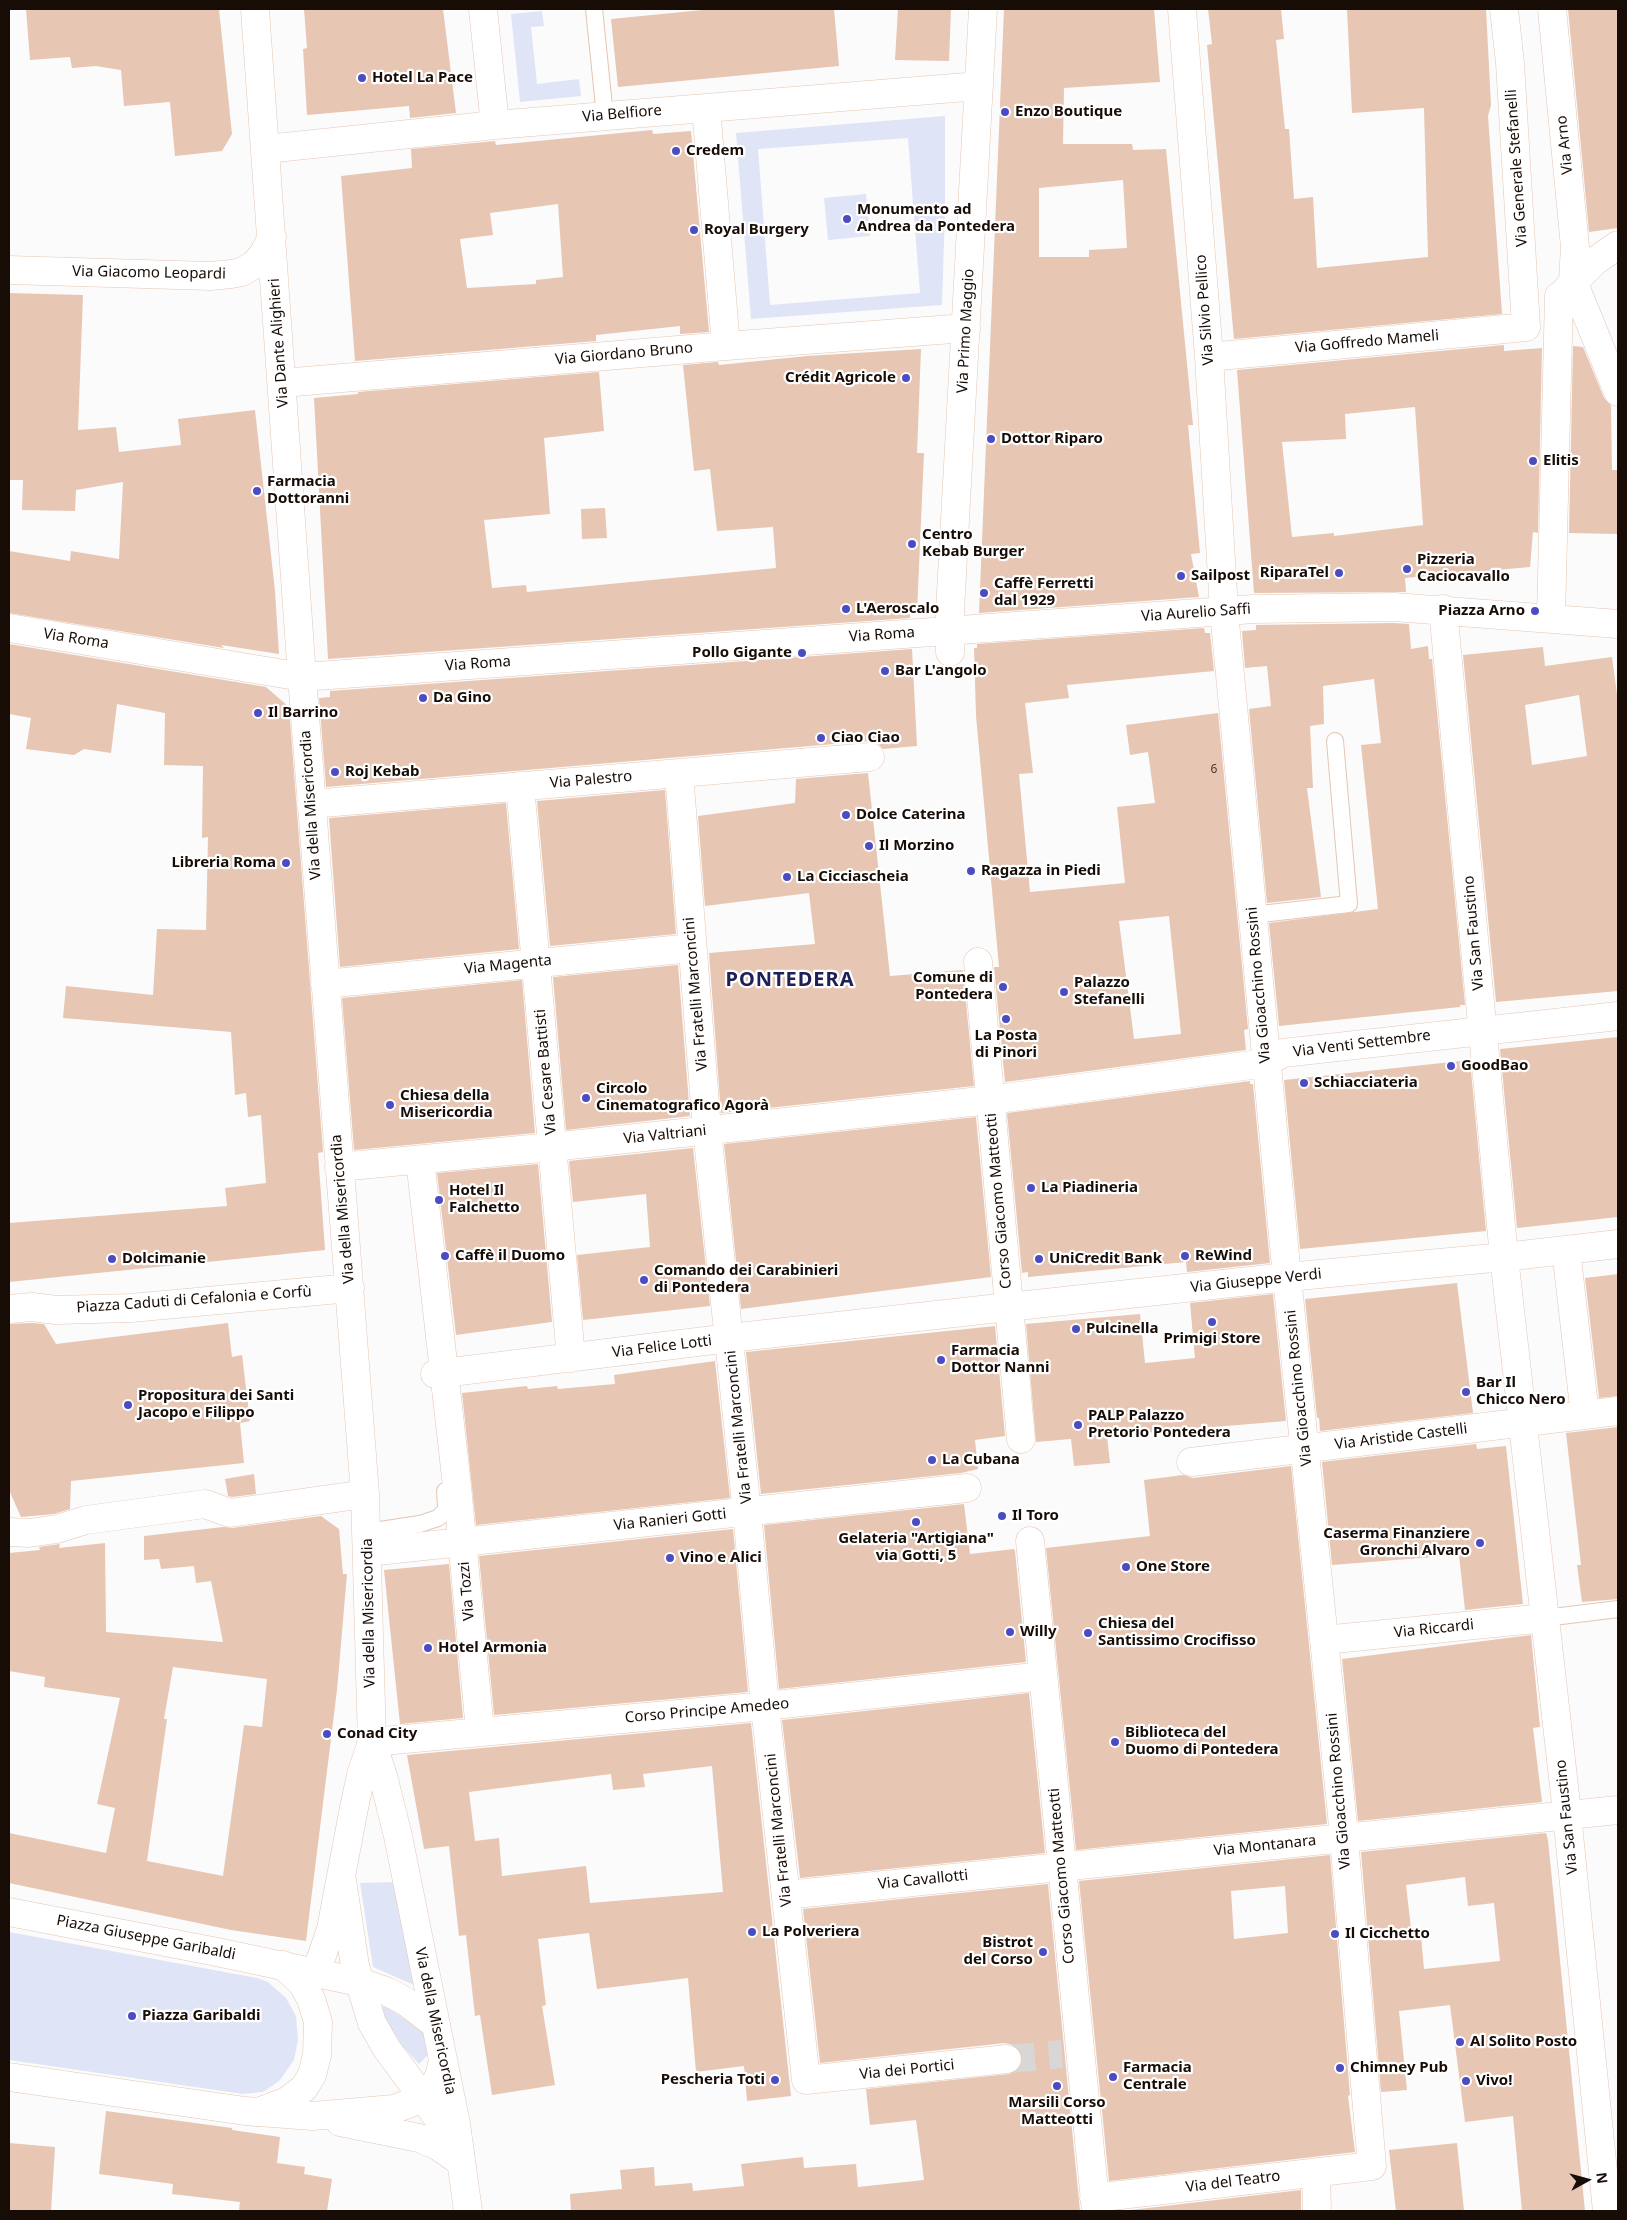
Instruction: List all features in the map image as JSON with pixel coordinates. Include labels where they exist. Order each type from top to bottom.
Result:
[{"type":"street","name":"Via Dante Alighieri","points":[[255,9],[302,677]]},
{"type":"street","points":[[486,9],[495,125]]},
{"type":"street","name":"Via Primo Maggio","points":[[950,641],[983,9]]},
{"type":"street","name":"Via Silvio Pellico","points":[[1182,9],[1209,357],[1224,611]]},
{"type":"street","name":"Via Generale Stefanelli","points":[[1504,9],[1511,83],[1526,328]]},
{"type":"street","name":"Via Arno","points":[[1551,618],[1552,541],[1566,289],[1575,247],[1552,9]]},
{"type":"street","name":"Via Belfiore","points":[[266,149],[495,125],[979,86]]},
{"type":"street","points":[[706,108],[726,346]]},
{"type":"street","name":"Via Giacomo Leopardi","points":[[9,270],[210,276],[231,274],[242,272],[255,264],[264,253],[272,237]]},
{"type":"street","points":[[1526,328],[1595,261],[1618,245]]},
{"type":"street","points":[[1566,289],[1618,392]]},
{"type":"street","name":"Via Giordano Bruno","points":[[282,383],[966,328]]},
{"type":"street","name":"Via Goffredo Mameli","points":[[1209,357],[1526,328]]},
{"type":"street","name":"Via Aurelio Saffi","points":[[950,641],[1224,611],[1371,606],[1443,609]]},
{"type":"street","points":[[1443,609],[1618,624]]},
{"type":"street","name":"Via San Faustino","points":[[1443,609],[1504,1257],[1567,1816],[1608,2134],[1607,2211]]},
{"type":"street","name":"Via Gioacchino Rossini","points":[[1224,611],[1266,1063],[1344,1838],[1372,2166]]},
{"type":"street","name":"Via Roma","points":[[9,628],[302,677],[950,641]]},
{"type":"street","name":"Via della Misericordia","points":[[302,677],[365,1494],[372,1742],[383,1776],[398,1836],[444,2059],[468,2211]]},
{"type":"street","name":"Via Palestro","points":[[311,804],[870,756]]},
{"type":"street","name":"Via Fratelli Marconcini","points":[[679,773],[707,1130],[730,1338],[765,1706],[806,2080]]},
{"type":"street","name":"Via Cesare Battisti","points":[[520,786],[571,1358]]},
{"type":"street","name":"Via Magenta","points":[[325,984],[692,948]]},
{"type":"street","name":"Corso Giacomo Matteotti","points":[[978,962],[1021,1439]]},
{"type":"street","name":"Via Venti Settembre","points":[[990,1100],[1266,1063],[1283,1053],[1618,1016]]},
{"type":"street","name":"Via Valtriani","points":[[339,1167],[552,1147],[990,1100]]},
{"type":"street","name":"Via Tozzi","points":[[420,1160],[440,1374],[462,1541],[480,1731]]},
{"type":"street","points":[[1618,1244],[1566,1250],[1585,1415],[1618,1411]]},
{"type":"street","name":"Via Giuseppe Verdi","points":[[1008,1307],[1566,1250]]},
{"type":"street","name":"Piazza Caduti di Cefalonia e Corfù","points":[[9,1309],[32,1307],[73,1310],[131,1308],[350,1288]]},
{"type":"street","name":"Via Felice Lotti","points":[[440,1374],[730,1338],[1008,1307]]},
{"type":"street","name":"Via Aristide Castelli","points":[[1191,1462],[1585,1415]]},
{"type":"street","name":"Via Ranieri Gotti","points":[[367,1542],[462,1541],[967,1488]]},
{"type":"street","points":[[9,1532],[57,1530],[86,1520],[205,1504],[230,1513],[365,1494]]},
{"type":"street","name":"Corso Giacomo Matteotti","points":[[1030,1541],[1061,1866],[1070,2053],[1095,2205]]},
{"type":"street","name":"Via Riccardi","points":[[1324,1640],[1545,1618]]},
{"type":"street","name":"Corso Principe Amedeo","points":[[372,1742],[765,1706],[1043,1676]]},
{"type":"street","name":"Via della Misericordia","points":[[316,1973],[331,1929],[361,1774],[372,1742]]},
{"type":"street","name":"Via Montanara","points":[[1061,1866],[1618,1810]]},
{"type":"street","name":"Via Cavallotti","points":[[786,1895],[1061,1866]]},
{"type":"street","name":"Via della Misericordia","points":[[342,1880],[351,1941],[368,2013],[376,2031],[423,2097],[460,2158]]},
{"type":"street","name":"Piazza Giuseppe Garibaldi","points":[[9,1912],[283,1965],[360,1982],[405,2000],[436,2025]]},
{"type":"street","points":[[258,2112],[287,2101],[304,2088],[312,2075],[317,2055],[318,2022],[312,1999],[302,1983],[283,1965]]},
{"type":"street","points":[[313,2116],[394,2109],[423,2097],[436,2082],[444,2059]]},
{"type":"street","name":"Via dei Portici","points":[[806,2080],[1008,2060]]},
{"type":"street","points":[[9,2077],[258,2112],[313,2116],[418,2138],[460,2158]]},
{"type":"street","name":"Via del Teatro","points":[[1095,2205],[1372,2166]]},
{"type":"street","points":[[1316,2173],[1317,2211]]},
{"type":"lane","points":[[594,9],[605,116]]},
{"type":"lane","points":[[1252,915],[1349,904],[1334,741]]},
{"type":"lane","points":[[367,1542],[438,1518],[445,1511],[445,1491]]},
{"type":"lane","points":[[1545,1618],[1618,1609]]},
{"type":"shaded area","points":[[542,11],[544,26],[531,27],[537,84],[579,79],[581,96],[520,102],[511,14]]},
{"type":"shaded area","points":[[945,116],[942,305],[751,319],[736,133]],"holes":[[[908,138],[920,293],[770,305],[758,149]]]},
{"type":"shaded area","points":[[866,194],[870,236],[828,240],[824,198]]},
{"type":"shaded area","points":[[396,1882],[414,1985],[373,1967],[360,1883]]},
{"type":"shaded area","points":[[9,1932],[257,1978],[268,1982],[286,1998],[296,2016],[298,2040],[294,2060],[280,2080],[263,2092],[243,2094],[9,2060]]},
{"type":"shaded area","points":[[386,2006],[434,2040],[427,2056],[419,2064],[404,2048],[388,2026],[381,2011],[381,2007]]},
{"type":"building","points":[[26,9],[219,9],[232,134],[222,151],[175,156],[170,102],[124,106],[121,70],[96,66],[72,68],[70,57],[30,60]]},
{"type":"building","name":"Hotel La Pace","points":[[304,9],[443,9],[456,113],[410,118],[409,106],[307,115],[303,49],[307,48]]},
{"type":"building","points":[[713,9],[834,9],[839,66],[618,87],[611,19]]},
{"type":"building","points":[[898,9],[951,9],[949,61],[895,60]]},
{"type":"building","points":[[1004,9],[1154,9],[1160,82],[1064,88],[1063,144],[1132,144],[1133,150],[1166,149],[1193,425],[1188,425],[1200,553],[1191,554],[1199,597],[979,613]],"holes":[[[1123,180],[1127,248],[1089,250],[1089,257],[1039,257],[1039,188]]]},
{"type":"building","points":[[1208,9],[1281,9],[1284,39],[1276,40],[1285,129],[1289,129],[1294,199],[1313,197],[1317,268],[1428,257],[1424,108],[1352,113],[1347,9],[1486,9],[1491,105],[1488,116],[1502,314],[1234,339],[1207,45],[1212,44]]},
{"type":"building","points":[[1568,9],[1618,9],[1618,228],[1589,232]]},
{"type":"building","points":[[652,130],[653,134],[691,131],[709,332],[680,334],[680,326],[596,335],[596,341],[355,361],[341,176],[412,168],[411,149],[495,141],[496,145]],"holes":[[[558,204],[563,277],[536,280],[536,284],[467,288],[460,239],[493,235],[490,213]]]},
{"type":"building","points":[[9,293],[83,295],[78,430],[116,427],[119,452],[181,445],[178,419],[255,410],[275,591],[279,654],[221,645],[224,648],[9,613],[9,551],[70,561],[71,551],[119,559],[123,482],[76,490],[75,511],[22,510],[23,480],[9,480]]},
{"type":"building","points":[[1504,345],[1504,351],[1542,348],[1538,533],[1533,532],[1530,567],[1405,578],[1406,592],[1254,593],[1237,370]],"holes":[[[1415,407],[1423,525],[1334,536],[1334,533],[1292,537],[1282,442],[1346,439],[1345,414]]]},
{"type":"building","points":[[1573,346],[1583,347],[1604,398],[1611,405],[1612,470],[1618,470],[1618,534],[1569,533]]},
{"type":"building","points":[[921,349],[917,453],[924,453],[917,612],[910,613],[910,618],[328,659],[314,398],[358,394],[358,392],[599,372],[604,431],[544,438],[550,514],[484,520],[492,588],[526,585],[527,592],[776,568],[773,527],[717,531],[710,469],[694,471],[683,365],[718,362],[719,365],[807,356]]},
{"type":"building","points":[[605,508],[607,538],[582,539],[581,509]]},
{"type":"building","points":[[1409,624],[1411,649],[1428,646],[1429,659],[1432,659],[1465,1005],[1279,1026],[1269,923],[1378,909],[1361,745],[1381,743],[1374,679],[1323,686],[1324,724],[1310,726],[1313,788],[1307,788],[1321,897],[1267,903],[1249,709],[1271,706],[1267,666],[1245,668],[1242,631],[1256,630],[1256,625]]},
{"type":"building","points":[[1204,628],[1205,633],[1210,633],[1214,671],[1067,685],[1069,698],[1025,703],[1033,773],[1019,774],[1030,892],[1125,883],[1117,807],[1155,803],[1148,752],[1130,755],[1126,725],[1218,713],[1248,1029],[1244,1030],[1246,1050],[1005,1082],[994,967],[999,967],[976,716],[974,648],[977,648],[977,644]],"holes":[[[1169,916],[1181,1034],[1134,1039],[1119,921]]]},
{"type":"building","points":[[9,644],[266,687],[289,707],[323,1152],[318,1153],[325,1250],[9,1282],[9,1223],[227,1206],[225,1188],[266,1183],[261,1115],[248,1117],[246,1093],[235,1095],[231,1032],[63,1018],[66,986],[153,995],[157,929],[206,930],[208,837],[202,838],[203,766],[164,765],[165,713],[117,704],[111,753],[84,749],[74,755],[26,749],[31,718],[9,714]]},
{"type":"building","points":[[1543,647],[1545,666],[1612,657],[1618,702],[1618,991],[1496,1002],[1463,655]],"holes":[[[1579,695],[1587,756],[1532,765],[1525,705]]]},
{"type":"building","points":[[912,649],[917,746],[883,749],[877,743],[869,741],[326,787],[319,698],[330,697],[330,691]]},
{"type":"building","points":[[868,773],[890,976],[963,970],[974,1086],[721,1113],[709,953],[815,944],[809,893],[705,906],[698,816],[795,803],[796,779]]},
{"type":"building","points":[[665,790],[676,934],[550,946],[537,801]]},
{"type":"building","points":[[506,803],[519,949],[340,967],[329,818]]},
{"type":"building","points":[[678,965],[690,1116],[566,1130],[553,977]]},
{"type":"building","points":[[522,980],[535,1133],[354,1150],[342,998]]},
{"type":"building","points":[[1618,1037],[1618,1217],[1517,1228],[1500,1049]]},
{"type":"building","points":[[1470,1060],[1486,1231],[1300,1249],[1284,1080]]},
{"type":"building","points":[[1250,1081],[1250,1084],[1253,1084],[1270,1263],[1187,1272],[1186,1262],[1028,1277],[1028,1272],[1022,1273],[1007,1113]]},
{"type":"building","points":[[976,1117],[991,1277],[741,1309],[724,1144]]},
{"type":"building","points":[[693,1148],[710,1306],[583,1320],[577,1255],[650,1247],[646,1194],[573,1202],[569,1161]]},
{"type":"building","points":[[538,1164],[552,1322],[456,1335],[437,1173]]},
{"type":"building","points":[[1618,1274],[1618,1396],[1599,1398],[1585,1278]]},
{"type":"building","points":[[1457,1283],[1473,1413],[1320,1431],[1319,1418],[1317,1418],[1305,1299]]},
{"type":"building","points":[[1273,1294],[1286,1421],[1107,1436],[1110,1463],[1074,1466],[1071,1439],[1036,1442],[1026,1324],[1140,1314],[1145,1363],[1195,1358],[1190,1303]]},
{"type":"building","name":"Propositura dei Santi Jacopo e Filippo","points":[[228,1323],[232,1357],[242,1355],[250,1421],[240,1423],[244,1463],[71,1481],[70,1509],[54,1514],[21,1517],[9,1490],[9,1324],[44,1324],[56,1344]]},
{"type":"building","points":[[995,1326],[1005,1436],[975,1440],[978,1469],[961,1473],[761,1494],[746,1352]]},
{"type":"building","points":[[715,1361],[730,1498],[476,1525],[462,1393],[527,1386],[528,1389],[557,1386],[558,1389],[615,1384],[614,1375]]},
{"type":"building","points":[[1618,1427],[1618,1599],[1582,1602],[1577,1565],[1581,1565],[1566,1433]]},
{"type":"building","points":[[1476,1444],[1477,1449],[1506,1446],[1523,1604],[1465,1610],[1459,1555],[1332,1565],[1322,1462]]},
{"type":"building","points":[[1291,1466],[1327,1824],[1076,1850],[1046,1548],[1150,1536],[1144,1480],[1183,1475],[1193,1478]]},
{"type":"building","points":[[254,1474],[256,1494],[228,1496],[225,1479]]},
{"type":"building","points":[[964,1504],[970,1554],[1014,1549],[1015,1551],[1026,1662],[779,1689],[764,1525]]},
{"type":"building","points":[[321,1516],[339,1529],[343,1574],[347,1574],[337,1690],[306,1941],[231,1930],[9,1883],[9,1833],[106,1853],[115,1808],[97,1804],[120,1698],[44,1687],[45,1677],[9,1671],[9,1553],[40,1550],[39,1547],[60,1544],[59,1548],[105,1543],[106,1632],[223,1642],[211,1581],[196,1583],[194,1566],[161,1569],[159,1559],[144,1560],[144,1536],[223,1527],[232,1528]],"holes":[[[173,1667],[267,1679],[262,1727],[244,1725],[223,1876],[147,1861],[167,1719],[164,1719]]]},
{"type":"building","points":[[733,1529],[748,1692],[494,1715],[479,1556]]},
{"type":"building","name":"Hotel Armonia","points":[[449,1564],[463,1718],[400,1724],[384,1570]]},
{"type":"building","points":[[1531,1635],[1540,1727],[1533,1728],[1542,1802],[1358,1821],[1342,1659]]},
{"type":"building","points":[[1029,1693],[1045,1853],[800,1878],[782,1720]]},
{"type":"building","points":[[751,1723],[791,2096],[747,2101],[744,2066],[696,2072],[688,1978],[597,1989],[589,1933],[538,1939],[546,2005],[542,2006],[555,2085],[492,2095],[480,2015],[475,2016],[466,1935],[459,1936],[449,1846],[424,1849],[407,1755]],"holes":[[[712,1766],[723,1892],[590,1903],[586,1866],[502,1876],[499,1838],[475,1841],[469,1792],[611,1774],[613,1790],[645,1787],[643,1774]]]},
{"type":"building","points":[[1546,1833],[1585,2211],[1522,2211],[1513,2116],[1465,2122],[1450,2005],[1399,2011],[1407,2090],[1381,2092],[1361,1852]],"holes":[[[1465,1877],[1468,1906],[1494,1903],[1500,1961],[1424,1969],[1421,1936],[1412,1937],[1406,1885]]]},
{"type":"building","points":[[1330,1855],[1350,2095],[1348,2096],[1355,2152],[1109,2181],[1079,1881]],"holes":[[[1285,1886],[1288,1933],[1234,1939],[1231,1891]]]},
{"type":"building","points":[[1048,1884],[1080,2211],[571,2211],[570,2194],[622,2189],[620,2170],[654,2167],[655,2186],[692,2183],[693,2191],[744,2186],[741,2164],[803,2157],[804,2168],[856,2164],[858,2187],[924,2180],[916,2120],[870,2125],[866,2089],[1009,2074],[1017,2071],[1021,2065],[1022,2057],[1020,2050],[1014,2045],[1005,2043],[820,2063],[803,1909]]},
{"type":"building","points":[[106,2111],[232,2128],[232,2130],[280,2137],[277,2163],[305,2167],[304,2174],[332,2179],[327,2211],[239,2211],[240,2202],[172,2194],[173,2184],[99,2174]]},
{"type":"building","points":[[9,2143],[55,2147],[51,2211],[9,2211]]},
{"type":"building","points":[[1457,2143],[1464,2211],[1396,2211],[1389,2150]]},
{"type":"building","points":[[1301,2190],[1301,2211],[1122,2211]]},
{"type":"tunnel","points":[[1007,2059],[1062,2054]]},
{"type":"place","name":"Hotel La Pace","points":[[362,78]]},
{"type":"place","name":"Enzo Boutique","points":[[1005,112]]},
{"type":"place","name":"Credem","points":[[676,151]]},
{"type":"place","name":"Monumento ad Andrea da Pontedera","points":[[847,219]]},
{"type":"place","name":"Royal Burgery","points":[[694,230]]},
{"type":"place","name":"Crédit Agricole","points":[[906,378]]},
{"type":"place","name":"Dottor Riparo","points":[[991,439]]},
{"type":"place","name":"Elitis","points":[[1533,461]]},
{"type":"place","name":"Farmacia Dottoranni","points":[[257,491]]},
{"type":"place","name":"Centro Kebab Burger","points":[[912,544]]},
{"type":"place","name":"Pizzeria Caciocavallo","points":[[1407,569]]},
{"type":"place","name":"RiparaTel","points":[[1339,573]]},
{"type":"place","name":"Sailpost","points":[[1181,576]]},
{"type":"place","name":"Caffè Ferretti dal 1929","points":[[984,593]]},
{"type":"place","name":"L'Aeroscalo","points":[[846,609]]},
{"type":"place","name":"Piazza Arno","points":[[1535,611]]},
{"type":"place","name":"Pollo Gigante","points":[[802,653]]},
{"type":"place","name":"Bar L'angolo","points":[[885,671]]},
{"type":"place","name":"Da Gino","points":[[423,698]]},
{"type":"place","name":"Il Barrino","points":[[258,713]]},
{"type":"place","name":"Ciao Ciao","points":[[821,738]]},
{"type":"place","name":"Roj Kebab","points":[[335,772]]},
{"type":"place","name":"Dolce Caterina","points":[[846,815]]},
{"type":"place","name":"Il Morzino","points":[[869,846]]},
{"type":"place","name":"Libreria Roma","points":[[286,863]]},
{"type":"place","name":"Ragazza in Piedi","points":[[971,871]]},
{"type":"place","name":"La Cicciascheia","points":[[787,877]]},
{"type":"place","name":"Comune di Pontedera","points":[[1003,987]]},
{"type":"place","name":"Palazzo Stefanelli","points":[[1064,992]]},
{"type":"place","name":"La Posta di Pinori","points":[[1006,1019]]},
{"type":"place","name":"GoodBao","points":[[1451,1066]]},
{"type":"place","name":"Schiacciateria","points":[[1304,1083]]},
{"type":"place","name":"Circolo Cinematografico Agorà","points":[[586,1098]]},
{"type":"place","name":"Chiesa della Misericordia","points":[[390,1105]]},
{"type":"place","name":"La Piadineria","points":[[1031,1188]]},
{"type":"place","name":"Hotel Il Falchetto","points":[[439,1200]]},
{"type":"place","name":"Caffè il Duomo","points":[[445,1256]]},
{"type":"place","name":"ReWind","points":[[1185,1256]]},
{"type":"place","name":"Dolcimanie","points":[[112,1259]]},
{"type":"place","name":"UniCredit Bank","points":[[1039,1259]]},
{"type":"place","name":"Comando dei Carabinieri di Pontedera","points":[[644,1280]]},
{"type":"place","name":"Primigi Store","points":[[1212,1322]]},
{"type":"place","name":"Pulcinella","points":[[1076,1329]]},
{"type":"place","name":"Farmacia Dottor Nanni","points":[[941,1360]]},
{"type":"place","name":"Bar Il Chicco Nero","points":[[1466,1392]]},
{"type":"place","name":"Propositura dei Santi Jacopo e Filippo","points":[[128,1405]]},
{"type":"place","name":"PALP Palazzo Pretorio Pontedera","points":[[1078,1425]]},
{"type":"place","name":"La Cubana","points":[[932,1460]]},
{"type":"place","name":"Il Toro","points":[[1002,1516]]},
{"type":"place","name":"Gelateria \"Artigiana\" via Gotti, 5","points":[[916,1522]]},
{"type":"place","name":"Caserma Finanziere Gronchi Alvaro","points":[[1480,1543]]},
{"type":"place","name":"Vino e Alici","points":[[670,1558]]},
{"type":"place","name":"One Store","points":[[1126,1567]]},
{"type":"place","name":"Willy","points":[[1010,1632]]},
{"type":"place","name":"Chiesa del Santissimo Crocifisso","points":[[1088,1633]]},
{"type":"place","name":"Hotel Armonia","points":[[428,1648]]},
{"type":"place","name":"Conad City","points":[[327,1734]]},
{"type":"place","name":"Biblioteca del Duomo di Pontedera","points":[[1115,1742]]},
{"type":"place","name":"La Polveriera","points":[[752,1932]]},
{"type":"place","name":"Il Cicchetto","points":[[1335,1934]]},
{"type":"place","name":"Bistrot del Corso","points":[[1043,1952]]},
{"type":"place","name":"Piazza Garibaldi","points":[[132,2016]]},
{"type":"place","name":"Al Solito Posto","points":[[1460,2042]]},
{"type":"place","name":"Chimney Pub","points":[[1340,2068]]},
{"type":"place","name":"Farmacia Centrale","points":[[1113,2077]]},
{"type":"place","name":"Pescheria Toti","points":[[775,2080]]},
{"type":"place","name":"Vivo!","points":[[1466,2081]]},
{"type":"place","name":"Marsili Corso Matteotti","points":[[1057,2086]]},
{"type":"district","name":"PONTEDERA","points":[[790,980]]}]
